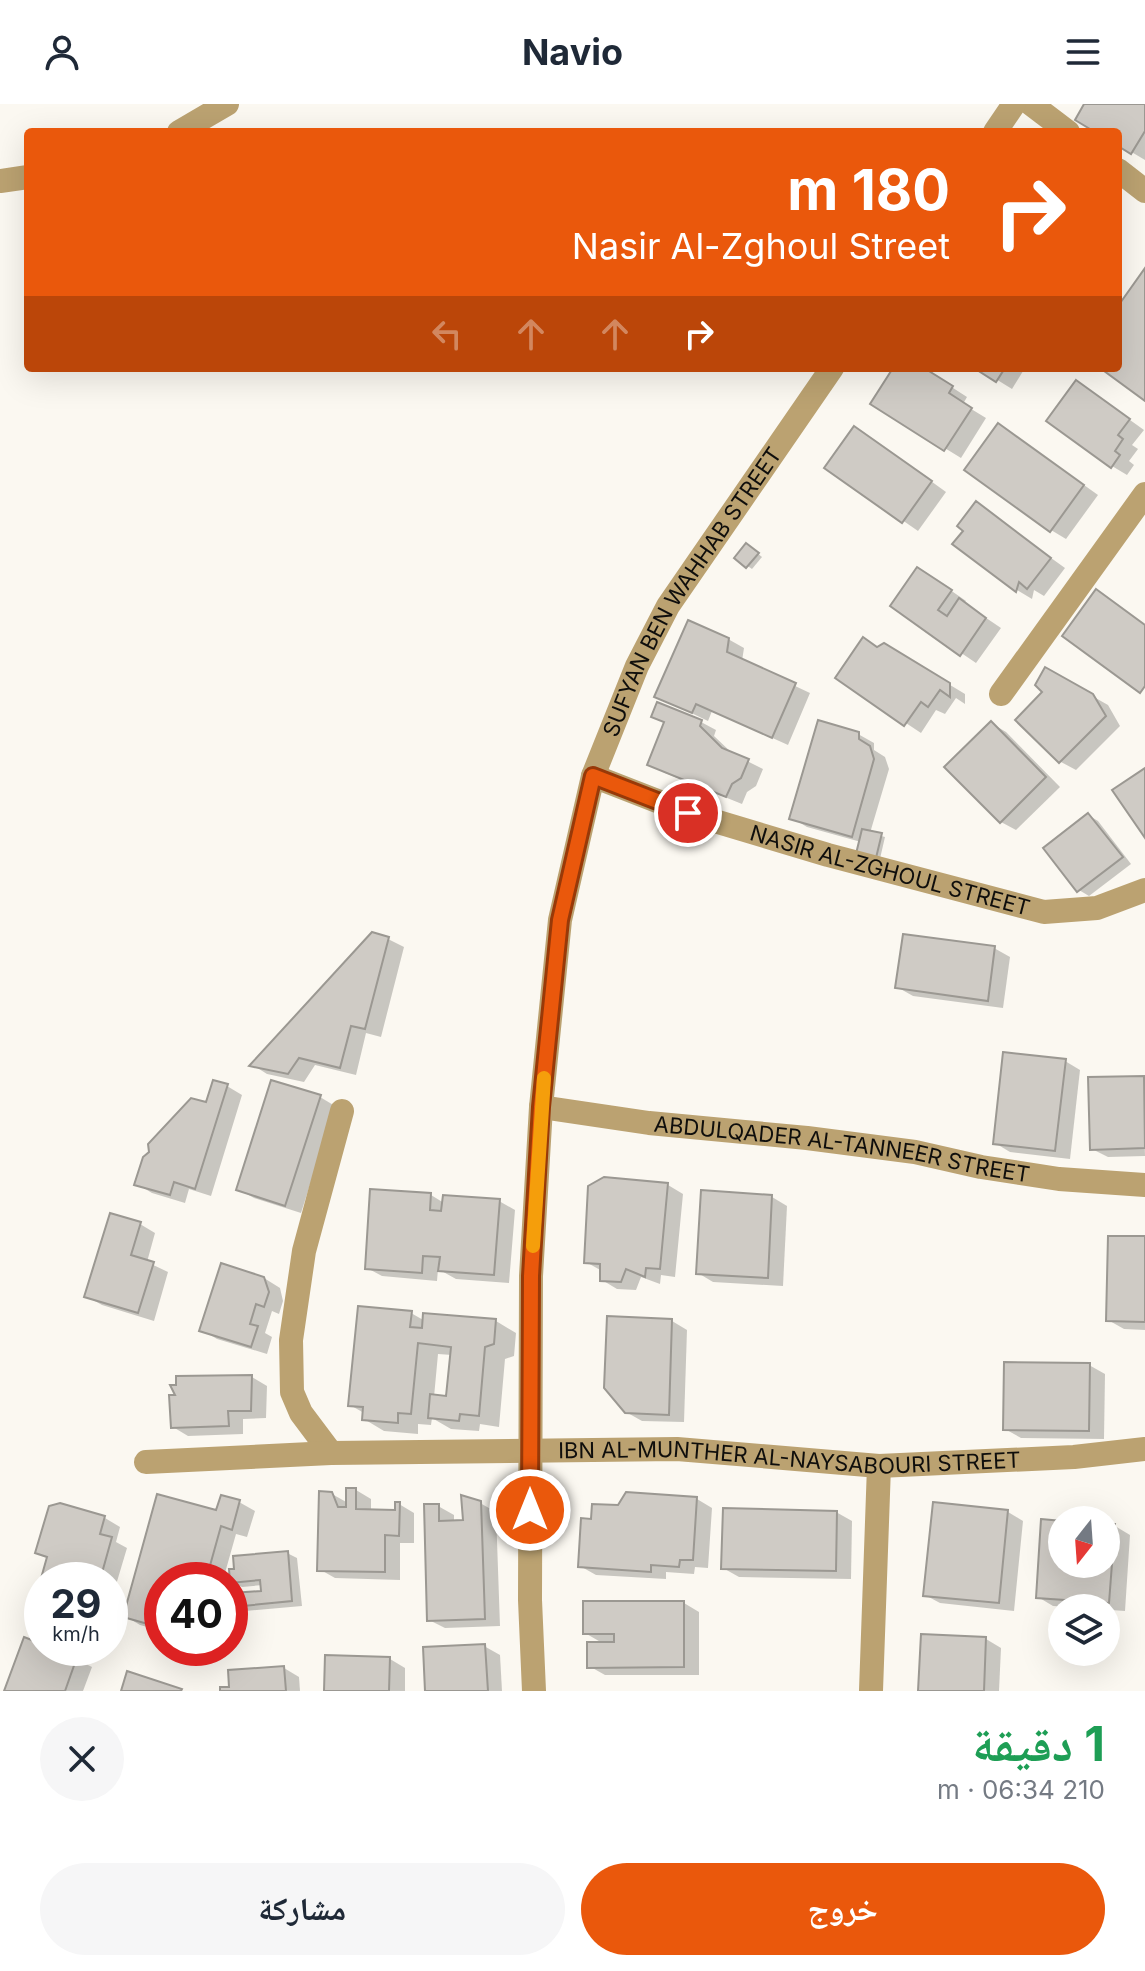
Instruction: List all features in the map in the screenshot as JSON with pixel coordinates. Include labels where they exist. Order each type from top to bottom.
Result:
[{"type":"street","points":[[186,128],[227,104]]},
{"type":"street","points":[[998,128],[1014,104]]},
{"type":"street","points":[[1031,104],[1063,128]]},
{"type":"street","points":[[1122,173],[1145,191]]},
{"type":"street","points":[[0,181],[24,178]]},
{"type":"street","name":"SUFYAN BEN WAHHAB STREET","points":[[534,1691],[531,1276],[541,1107],[560,920],[593,776],[637,666],[668,606],[829,372]]},
{"type":"street","points":[[1001,694],[1145,494]]},
{"type":"street","name":"NASIR AL-ZGHOUL STREET","points":[[593,776],[688,813],[814,851],[1044,912],[1097,908],[1145,890]]},
{"type":"street","name":"ABDULQADER AL-TANNEER STREET","points":[[541,1107],[649,1123],[915,1152],[981,1167],[1059,1179],[1145,1185]]},
{"type":"street","points":[[331,1453],[301,1413],[292,1392],[291,1340],[304,1251],[342,1111]]},
{"type":"street","name":"IBN AL-MUNTHER AL-NAYSABOURI STREET","points":[[146,1462],[331,1453],[677,1449],[879,1466],[1074,1457],[1145,1449]]},
{"type":"street","points":[[871,1691],[879,1466]]},
{"type":"building","points":[[1084,104],[1145,104],[1145,131],[1131,154],[1122,148],[1122,128],[1088,128],[1075,120]]},
{"type":"building","points":[[1145,268],[1145,401],[1105,372],[1122,372],[1122,300]]},
{"type":"building","points":[[890,372],[930,372],[953,386],[949,393],[972,408],[944,451],[870,404]]},
{"type":"building","points":[[980,372],[1002,372],[996,382]]},
{"type":"building","points":[[1076,380],[1130,419],[1118,435],[1123,439],[1115,451],[1120,455],[1111,468],[1046,421]]},
{"type":"building","points":[[998,423],[1084,485],[1050,532],[964,470]]},
{"type":"building","points":[[854,426],[932,481],[902,523],[824,468]]},
{"type":"building","points":[[976,501],[1051,558],[1027,589],[1019,582],[1016,592],[952,544],[963,531],[957,526]]},
{"type":"building","points":[[746,543],[759,553],[746,568],[734,558]]},
{"type":"building","points":[[917,567],[952,590],[938,610],[947,616],[959,598],[986,618],[960,656],[890,606]]},
{"type":"building","points":[[1096,589],[1145,625],[1145,686],[1140,693],[1062,636]]},
{"type":"building","points":[[688,620],[729,638],[727,652],[796,683],[772,738],[696,704],[692,713],[654,697]]},
{"type":"building","points":[[863,637],[877,647],[884,643],[950,683],[950,697],[940,690],[928,707],[921,702],[904,726],[835,678]]},
{"type":"building","points":[[1045,667],[1093,694],[1106,716],[1059,763],[1015,720],[1042,692],[1035,685]]},
{"type":"building","points":[[657,702],[702,720],[700,726],[722,748],[749,759],[741,778],[732,784],[726,797],[647,765],[664,722],[651,717]]},
{"type":"building","points":[[818,720],[859,732],[859,739],[870,746],[874,759],[852,837],[789,819]]},
{"type":"building","points":[[991,721],[1046,777],[1000,823],[944,767]]},
{"type":"building","points":[[1145,768],[1145,838],[1112,790]]},
{"type":"building","points":[[1088,813],[1123,857],[1077,892],[1043,848]]},
{"type":"building","points":[[862,829],[882,833],[875,862],[855,858]]},
{"type":"building","points":[[372,932],[389,937],[365,1029],[351,1026],[340,1068],[299,1058],[288,1074],[249,1066]]},
{"type":"building","points":[[903,934],[995,946],[988,1001],[895,988]]},
{"type":"building","points":[[1003,1052],[1066,1059],[1055,1151],[993,1144]]},
{"type":"building","points":[[1144,1076],[1145,1148],[1090,1150],[1088,1077]]},
{"type":"building","points":[[213,1080],[228,1084],[195,1189],[174,1182],[170,1195],[134,1185],[143,1157],[149,1152],[148,1144],[191,1098],[206,1102]]},
{"type":"building","points":[[271,1080],[321,1095],[285,1206],[236,1190]]},
{"type":"building","points":[[604,1177],[668,1183],[660,1269],[646,1268],[645,1277],[626,1269],[621,1282],[600,1281],[600,1264],[584,1263],[588,1186]]},
{"type":"building","points":[[370,1189],[431,1193],[430,1210],[441,1211],[443,1195],[500,1199],[494,1275],[438,1271],[440,1257],[423,1256],[422,1273],[365,1269]]},
{"type":"building","points":[[701,1190],[772,1195],[768,1278],[696,1274]]},
{"type":"building","points":[[110,1213],[141,1222],[131,1255],[154,1262],[138,1313],[84,1297]]},
{"type":"building","points":[[1108,1236],[1145,1236],[1145,1322],[1106,1321]]},
{"type":"building","points":[[221,1263],[264,1277],[269,1292],[264,1307],[256,1304],[250,1324],[258,1326],[251,1347],[199,1331]]},
{"type":"building","points":[[358,1306],[412,1311],[410,1327],[422,1328],[423,1313],[496,1319],[494,1344],[485,1347],[479,1416],[460,1414],[459,1421],[428,1418],[430,1394],[446,1396],[451,1347],[418,1343],[411,1414],[398,1413],[398,1423],[362,1420],[363,1407],[348,1406]]},
{"type":"building","points":[[607,1316],[672,1319],[669,1415],[625,1413],[604,1388]]},
{"type":"building","points":[[1004,1362],[1090,1363],[1089,1431],[1003,1430]]},
{"type":"building","points":[[252,1375],[251,1411],[228,1411],[229,1426],[171,1428],[169,1395],[175,1395],[170,1385],[176,1385],[176,1376]]},
{"type":"building","points":[[346,1488],[356,1488],[356,1509],[395,1510],[395,1502],[400,1502],[399,1536],[385,1535],[385,1572],[317,1571],[319,1491],[332,1492],[338,1507],[346,1507]]},
{"type":"building","points":[[626,1492],[697,1497],[693,1560],[680,1560],[679,1567],[651,1565],[651,1572],[578,1567],[581,1518],[591,1519],[592,1504],[618,1505]]},
{"type":"building","points":[[157,1494],[216,1510],[221,1495],[240,1500],[232,1530],[221,1526],[211,1562],[144,1562],[144,1623],[128,1618],[128,1599]]},
{"type":"building","points":[[461,1495],[481,1501],[485,1619],[427,1621],[424,1504],[439,1504],[439,1521],[463,1520]]},
{"type":"building","points":[[933,1502],[1008,1510],[999,1603],[923,1596]]},
{"type":"building","points":[[60,1503],[105,1516],[100,1534],[112,1537],[105,1562],[46,1562],[47,1557],[35,1553],[49,1506]]},
{"type":"building","points":[[723,1508],[837,1511],[836,1571],[721,1569]]},
{"type":"building","points":[[1041,1519],[1048,1520],[1048,1578],[1111,1578],[1110,1594],[1048,1594],[1048,1599],[1036,1598]]},
{"type":"building","points":[[288,1551],[292,1601],[248,1605],[248,1592],[261,1591],[260,1580],[248,1581],[248,1562],[233,1562],[233,1556]]},
{"type":"building","points":[[583,1601],[684,1601],[684,1667],[587,1668],[587,1642],[614,1642],[614,1634],[583,1634]]},
{"type":"building","points":[[921,1634],[986,1637],[984,1691],[918,1691]]},
{"type":"building","points":[[24,1637],[24,1666],[74,1666],[65,1691],[4,1691]]},
{"type":"building","points":[[485,1644],[488,1691],[425,1691],[423,1647]]},
{"type":"building","points":[[325,1655],[390,1657],[389,1691],[324,1691]]},
{"type":"building","points":[[284,1666],[286,1691],[220,1691],[220,1687],[229,1687],[228,1670]]},
{"type":"building","points":[[127,1671],[182,1689],[121,1691]]},
{"type":"slow traffic","points":[[533,1246],[544,1078]]},
{"type":"route","points":[[530,1510],[531,1276],[541,1107],[560,920],[593,776],[688,813]]}]
